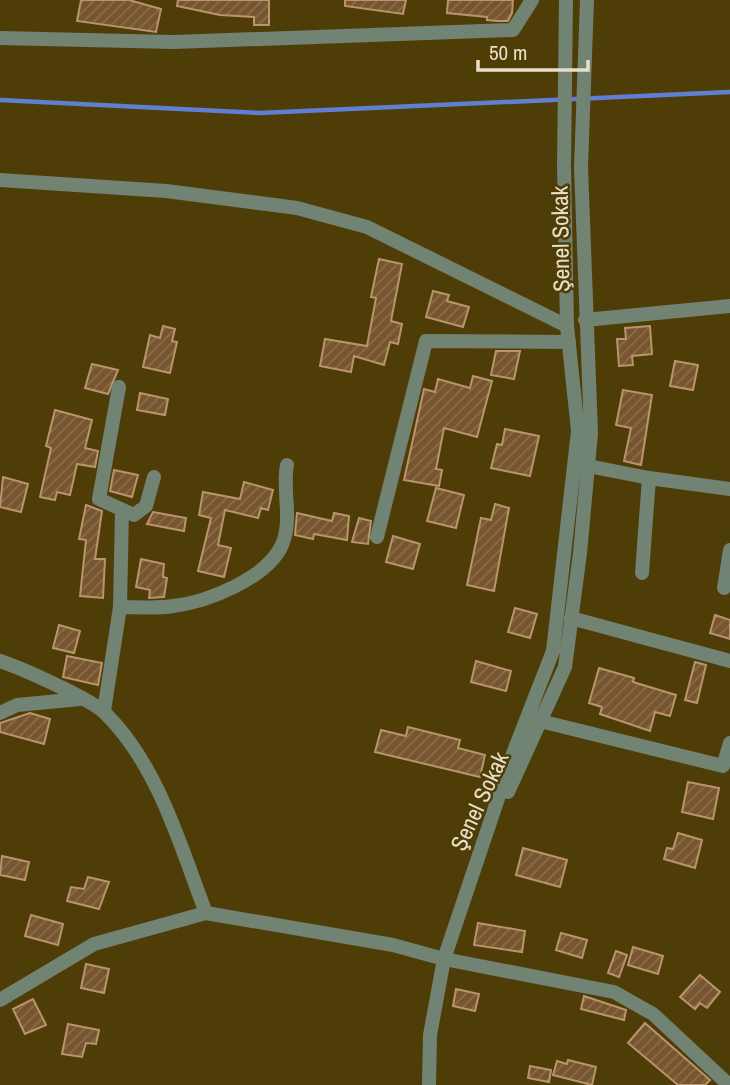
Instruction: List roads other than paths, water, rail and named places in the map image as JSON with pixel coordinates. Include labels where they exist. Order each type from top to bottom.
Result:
[{"type":"street","points":[[0,38],[173,42],[513,30],[532,0]]},
{"type":"street","name":"Şenel Sokak","points":[[472,869],[513,751],[553,651],[578,431],[567,326],[564,165],[566,0]]},
{"type":"street","name":"Şenel Sokak","points":[[472,869],[565,667],[591,433],[581,167],[587,0]]},
{"type":"street","points":[[0,180],[166,191],[297,208],[367,227],[567,326]]},
{"type":"street","points":[[585,320],[730,306]]},
{"type":"street","points":[[377,537],[426,341],[569,342]]},
{"type":"street","points":[[119,387],[99,499],[134,515],[146,506],[154,477]]},
{"type":"street","points":[[120,607],[173,607],[214,596],[271,563],[283,544],[287,517],[288,465]]},
{"type":"street","points":[[588,466],[730,489]]},
{"type":"street","points":[[642,573],[649,478]]},
{"type":"street","points":[[104,711],[120,607],[122,511]]},
{"type":"street","points":[[724,588],[730,550]]},
{"type":"street","points":[[571,618],[730,661]]},
{"type":"street","points":[[0,661],[19,667],[104,711],[130,744],[163,802],[206,913]]},
{"type":"street","points":[[0,713],[17,705],[80,699]]},
{"type":"street","points":[[540,721],[723,766],[730,743]]},
{"type":"street","points":[[429,1085],[430,1035],[444,959],[472,869]]},
{"type":"street","points":[[0,1000],[94,944],[206,913],[319,931],[444,959],[614,992],[653,1014],[729,1085]]},
{"type":"waterway","points":[[0,100],[259,113],[730,92]]}]
